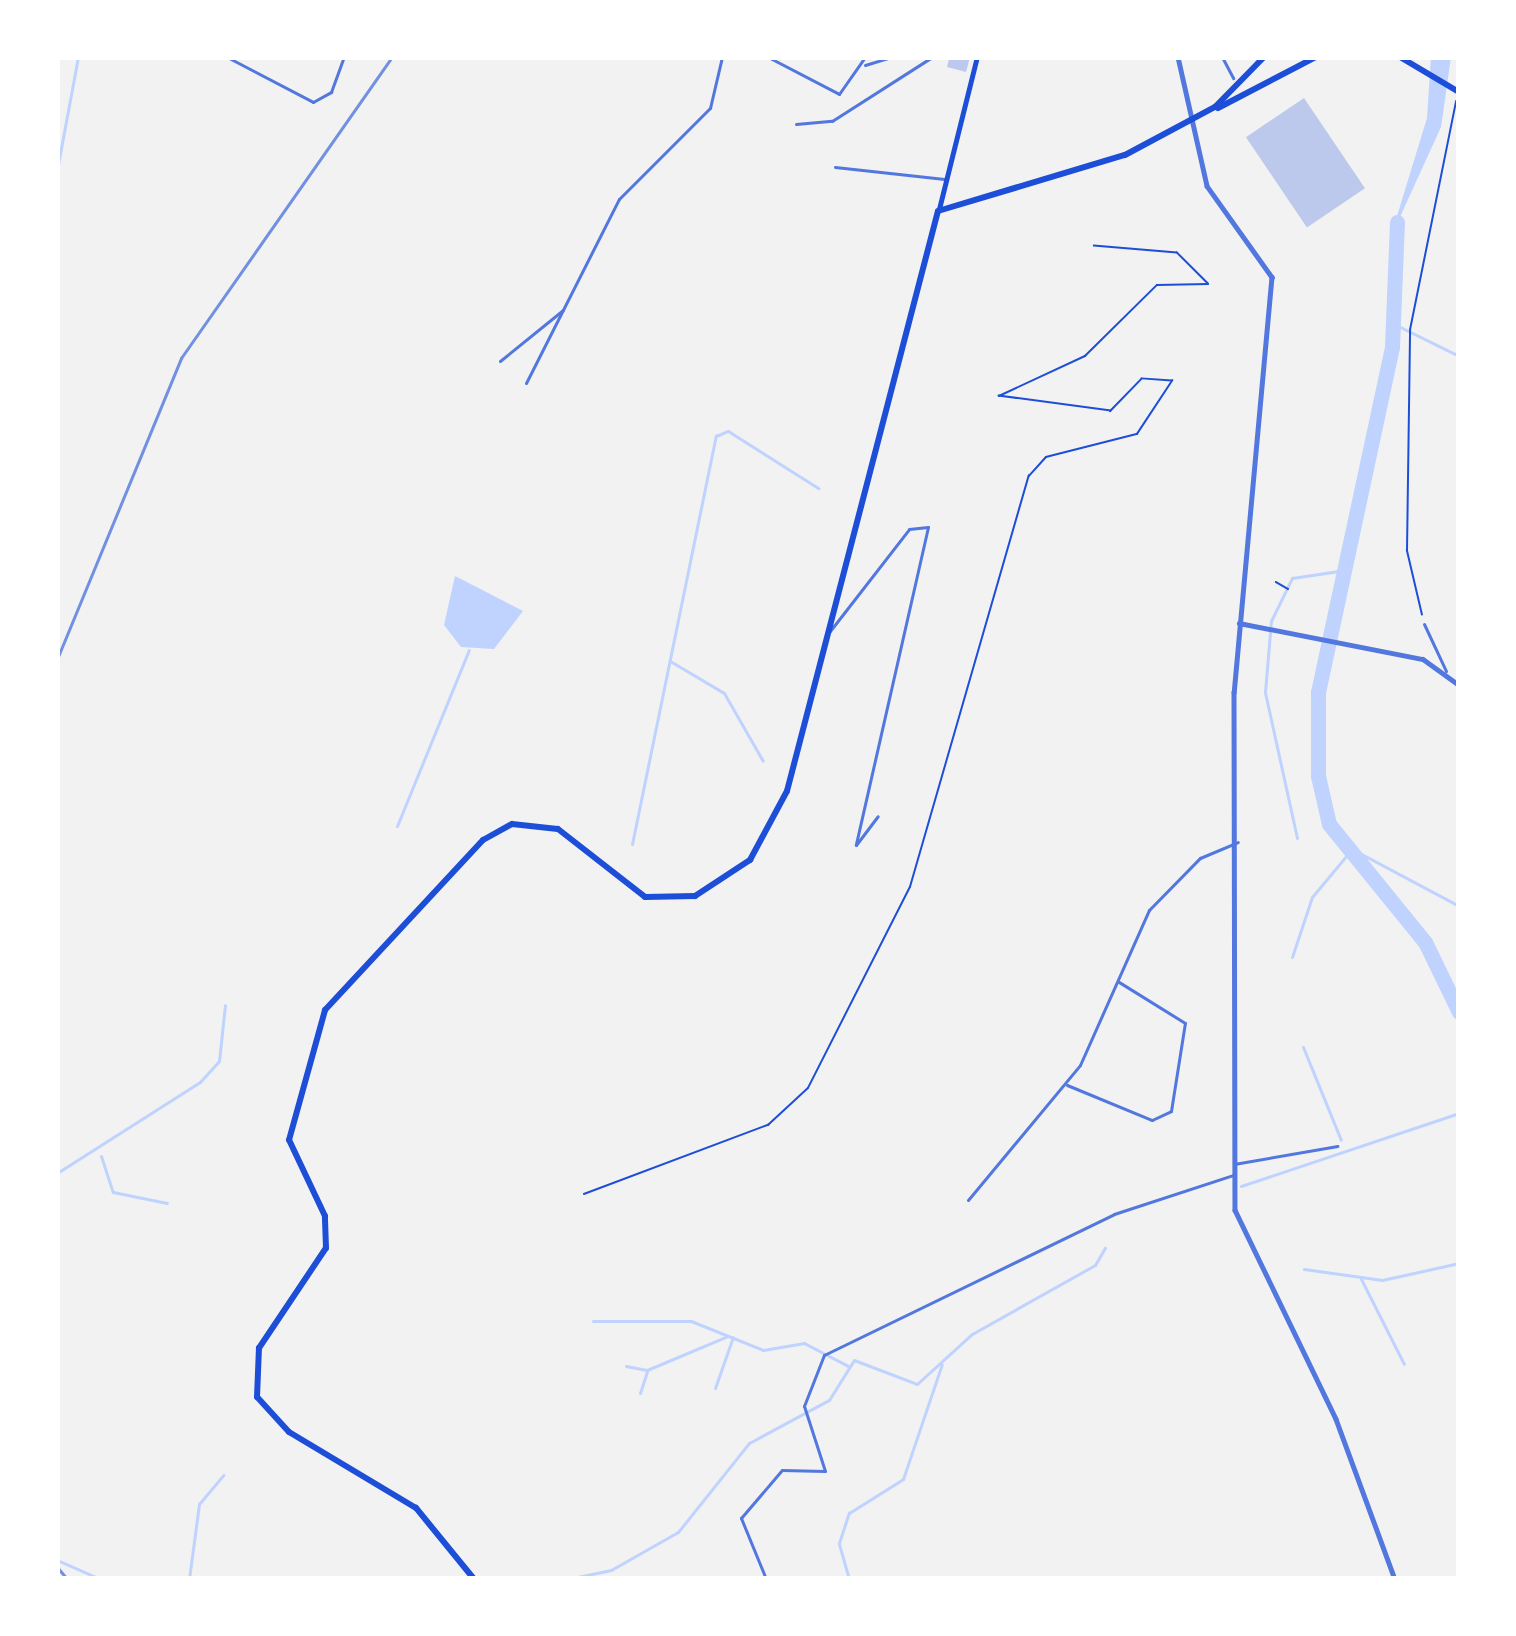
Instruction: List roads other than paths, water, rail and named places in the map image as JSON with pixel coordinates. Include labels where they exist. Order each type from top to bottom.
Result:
[{"type":"main road","points":[[474,1579],[416,1508],[289,1432],[257,1396],[259,1348],[326,1249],[321,1204],[290,1148],[313,1037],[341,987],[512,824],[558,829],[645,897],[695,896],[728,880],[782,805],[977,57]]},
{"type":"main road","points":[[1200,116],[1264,57]]},
{"type":"main road","points":[[938,211],[1163,136],[1316,57]]},
{"type":"main road","points":[[1400,57],[1458,93]]},
{"type":"street","points":[[227,57],[313,102],[331,92],[344,57]]},
{"type":"street","points":[[526,383],[629,184],[710,108],[722,57]]},
{"type":"street","points":[[769,57],[835,94],[865,57]]},
{"type":"street","points":[[863,65],[892,57]]},
{"type":"street","points":[[796,124],[832,121],[932,57]]},
{"type":"street","points":[[1178,57],[1208,186],[1271,271],[1240,622],[1233,1175],[1239,1223],[1336,1418],[1395,1579]]},
{"type":"street","points":[[1222,57],[1233,78]]},
{"type":"street","points":[[835,167],[946,179]]},
{"type":"street","points":[[500,361],[564,310]]},
{"type":"street","points":[[829,632],[909,529],[928,527],[856,845],[878,816]]},
{"type":"street","points":[[1240,622],[1404,654],[1446,671]]},
{"type":"street","points":[[1424,624],[1446,671],[1459,685]]},
{"type":"street","points":[[968,1200],[1066,1084],[1115,980],[1164,892],[1238,842]]},
{"type":"street","points":[[1066,1084],[1152,1120],[1171,1112],[1185,1023],[1115,980]]},
{"type":"street","points":[[1234,1164],[1337,1146]]},
{"type":"street","points":[[766,1579],[741,1518],[782,1470],[825,1471],[804,1406],[824,1355],[1114,1214],[1233,1175]]},
{"type":"water","points":[[1431,57],[1451,57],[1441,127],[1390,239],[1427,118]]},
{"type":"water","points":[[455,576],[523,611],[494,649],[461,647],[444,625]]},
{"type":"waterway","points":[[57,170],[78,57]]},
{"type":"waterway","points":[[1397,222],[1392,347],[1318,692],[1318,776],[1329,824],[1425,942],[1459,1012]]},
{"type":"waterway","points":[[1392,323],[1459,356]]},
{"type":"waterway","points":[[632,844],[716,436],[728,431],[818,488]]},
{"type":"waterway","points":[[1297,838],[1265,692],[1271,621],[1292,578],[1345,570]]},
{"type":"waterway","points":[[397,826],[469,650]]},
{"type":"waterway","points":[[670,661],[724,693],[763,761]]},
{"type":"waterway","points":[[1292,957],[1312,897],[1352,849],[1459,906]]},
{"type":"waterway","points":[[57,1173],[200,1082],[219,1061],[225,1005]]},
{"type":"waterway","points":[[1303,1047],[1341,1140]]},
{"type":"waterway","points":[[1241,1186],[1459,1113]]},
{"type":"waterway","points":[[101,1156],[113,1192],[167,1203]]},
{"type":"waterway","points":[[568,1579],[611,1570],[678,1532],[749,1443],[829,1400],[854,1360],[917,1384],[972,1334],[1095,1265],[1105,1248]]},
{"type":"waterway","points":[[1304,1269],[1382,1280],[1459,1263]]},
{"type":"waterway","points":[[1361,1279],[1404,1364]]},
{"type":"waterway","points":[[593,1321],[691,1321],[763,1350],[804,1343],[848,1366]]},
{"type":"waterway","points":[[626,1366],[647,1370],[728,1336]]},
{"type":"waterway","points":[[715,1388],[733,1337]]},
{"type":"waterway","points":[[849,1579],[839,1543],[849,1513],[903,1479],[942,1364]]},
{"type":"waterway","points":[[640,1393],[647,1372]]},
{"type":"waterway","points":[[189,1579],[199,1504],[223,1475]]},
{"type":"waterway","points":[[57,1560],[100,1579]]},
{"type":"railway","points":[[57,659],[181,358],[392,57]]},
{"type":"railway","points":[[57,1567],[67,1579]]}]
